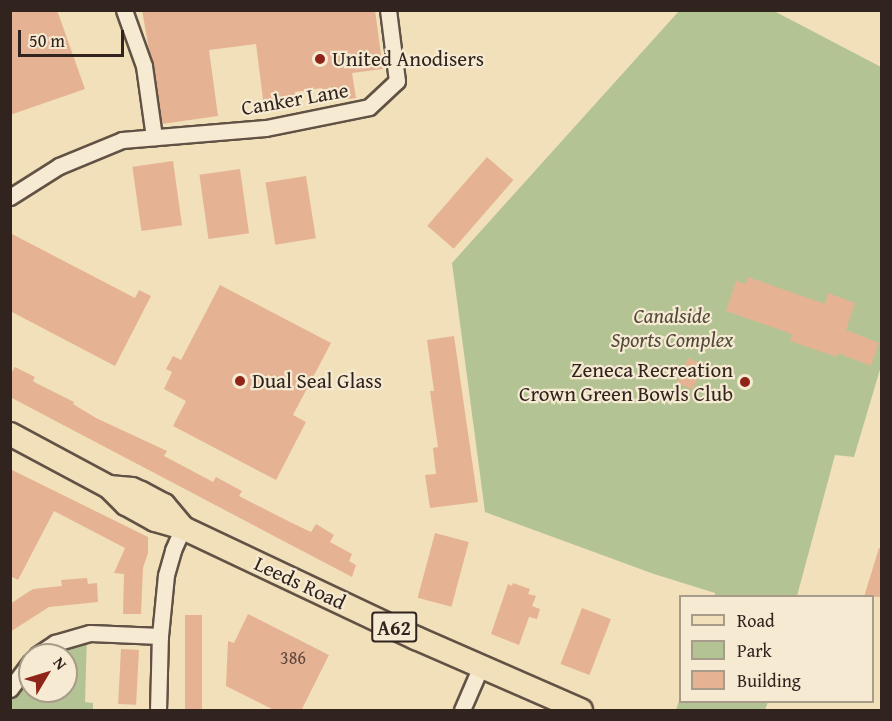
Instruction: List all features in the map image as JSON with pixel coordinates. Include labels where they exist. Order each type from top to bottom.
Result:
[{"type":"main road","name":"Leeds Road","points":[[10,434],[109,487],[141,493],[164,505],[183,528],[581,711]]},
{"type":"street","points":[[124,10],[144,66],[154,137]]},
{"type":"street","name":"Canker Lane","points":[[10,197],[58,166],[106,144],[122,140],[266,128],[369,107],[397,81],[388,10]]},
{"type":"street","points":[[158,711],[160,636],[166,575],[173,550],[183,528]]},
{"type":"street","points":[[55,643],[90,633],[160,636]]},
{"type":"street","points":[[462,711],[481,666]]},
{"type":"green space","name":"Canalside Sports Complex","points":[[679,11],[774,11],[881,67],[881,366],[854,457],[835,455],[797,595],[715,595],[715,593],[654,574],[485,512],[452,263]]},
{"type":"green space","points":[[87,635],[85,702],[93,703],[93,710],[11,710],[10,696],[18,684],[18,703],[78,703],[78,643],[69,643]]},
{"type":"green space","points":[[679,701],[679,703],[768,703],[765,710],[676,710]]},
{"type":"building","points":[[10,10],[57,10],[85,89],[10,115]]},
{"type":"building","name":"United Anodisers","points":[[142,10],[375,10],[383,69],[352,73],[356,98],[324,102],[322,88],[295,92],[297,102],[264,107],[256,44],[209,50],[218,116],[162,124]]},
{"type":"building","points":[[487,157],[513,180],[454,249],[427,226]]},
{"type":"building","points":[[173,161],[182,225],[141,231],[132,167]]},
{"type":"building","points":[[240,169],[249,233],[208,239],[199,175]]},
{"type":"building","points":[[306,176],[316,238],[275,245],[266,182]]},
{"type":"building","points":[[10,233],[135,298],[139,290],[151,296],[115,366],[10,311]]},
{"type":"building","points":[[748,277],[825,304],[828,293],[855,303],[846,330],[879,343],[871,366],[838,353],[837,357],[790,341],[792,334],[726,311],[736,281],[746,284]]},
{"type":"building","name":"Dual Seal Glass","points":[[220,285],[331,343],[293,415],[306,422],[276,480],[173,426],[186,401],[164,389],[172,372],[166,369],[173,356],[181,360]]},
{"type":"building","points":[[454,336],[478,502],[430,508],[425,475],[436,474],[433,448],[438,447],[430,391],[434,391],[427,340]]},
{"type":"building","points":[[688,358],[704,365],[693,390],[677,383]]},
{"type":"building","points":[[15,367],[35,377],[33,381],[36,383],[74,402],[73,404],[96,418],[167,451],[164,456],[213,482],[216,477],[242,491],[239,496],[311,532],[316,524],[334,535],[330,542],[352,554],[349,561],[356,565],[352,577],[10,397],[10,375]]},
{"type":"building","points":[[10,469],[148,537],[148,553],[143,568],[141,614],[123,614],[124,574],[114,573],[125,548],[54,511],[18,580],[10,576]]},
{"type":"building","points":[[435,533],[469,542],[451,607],[418,598]]},
{"type":"building","points":[[879,548],[882,549],[882,597],[865,595]]},
{"type":"building","points":[[87,578],[88,584],[97,583],[98,602],[49,607],[10,632],[10,604],[33,589],[62,586],[61,580]]},
{"type":"building","points":[[513,583],[530,589],[528,594],[536,596],[532,606],[540,609],[537,619],[529,617],[519,645],[491,634],[508,584],[512,586]]},
{"type":"building","points":[[582,608],[611,619],[589,675],[560,664]]},
{"type":"building","points":[[248,614],[329,655],[301,711],[276,711],[226,686],[228,641],[234,643]]},
{"type":"building","points":[[185,615],[202,615],[202,710],[185,710]]},
{"type":"building","points":[[121,649],[139,650],[136,705],[118,704]]},
{"type":"place","name":"United Anodisers","points":[[320,59]]},
{"type":"place","name":"Dual Seal Glass","points":[[240,381]]},
{"type":"place","name":"Zeneca Recreation Crown Green Bowls Club","points":[[745,382]]}]
